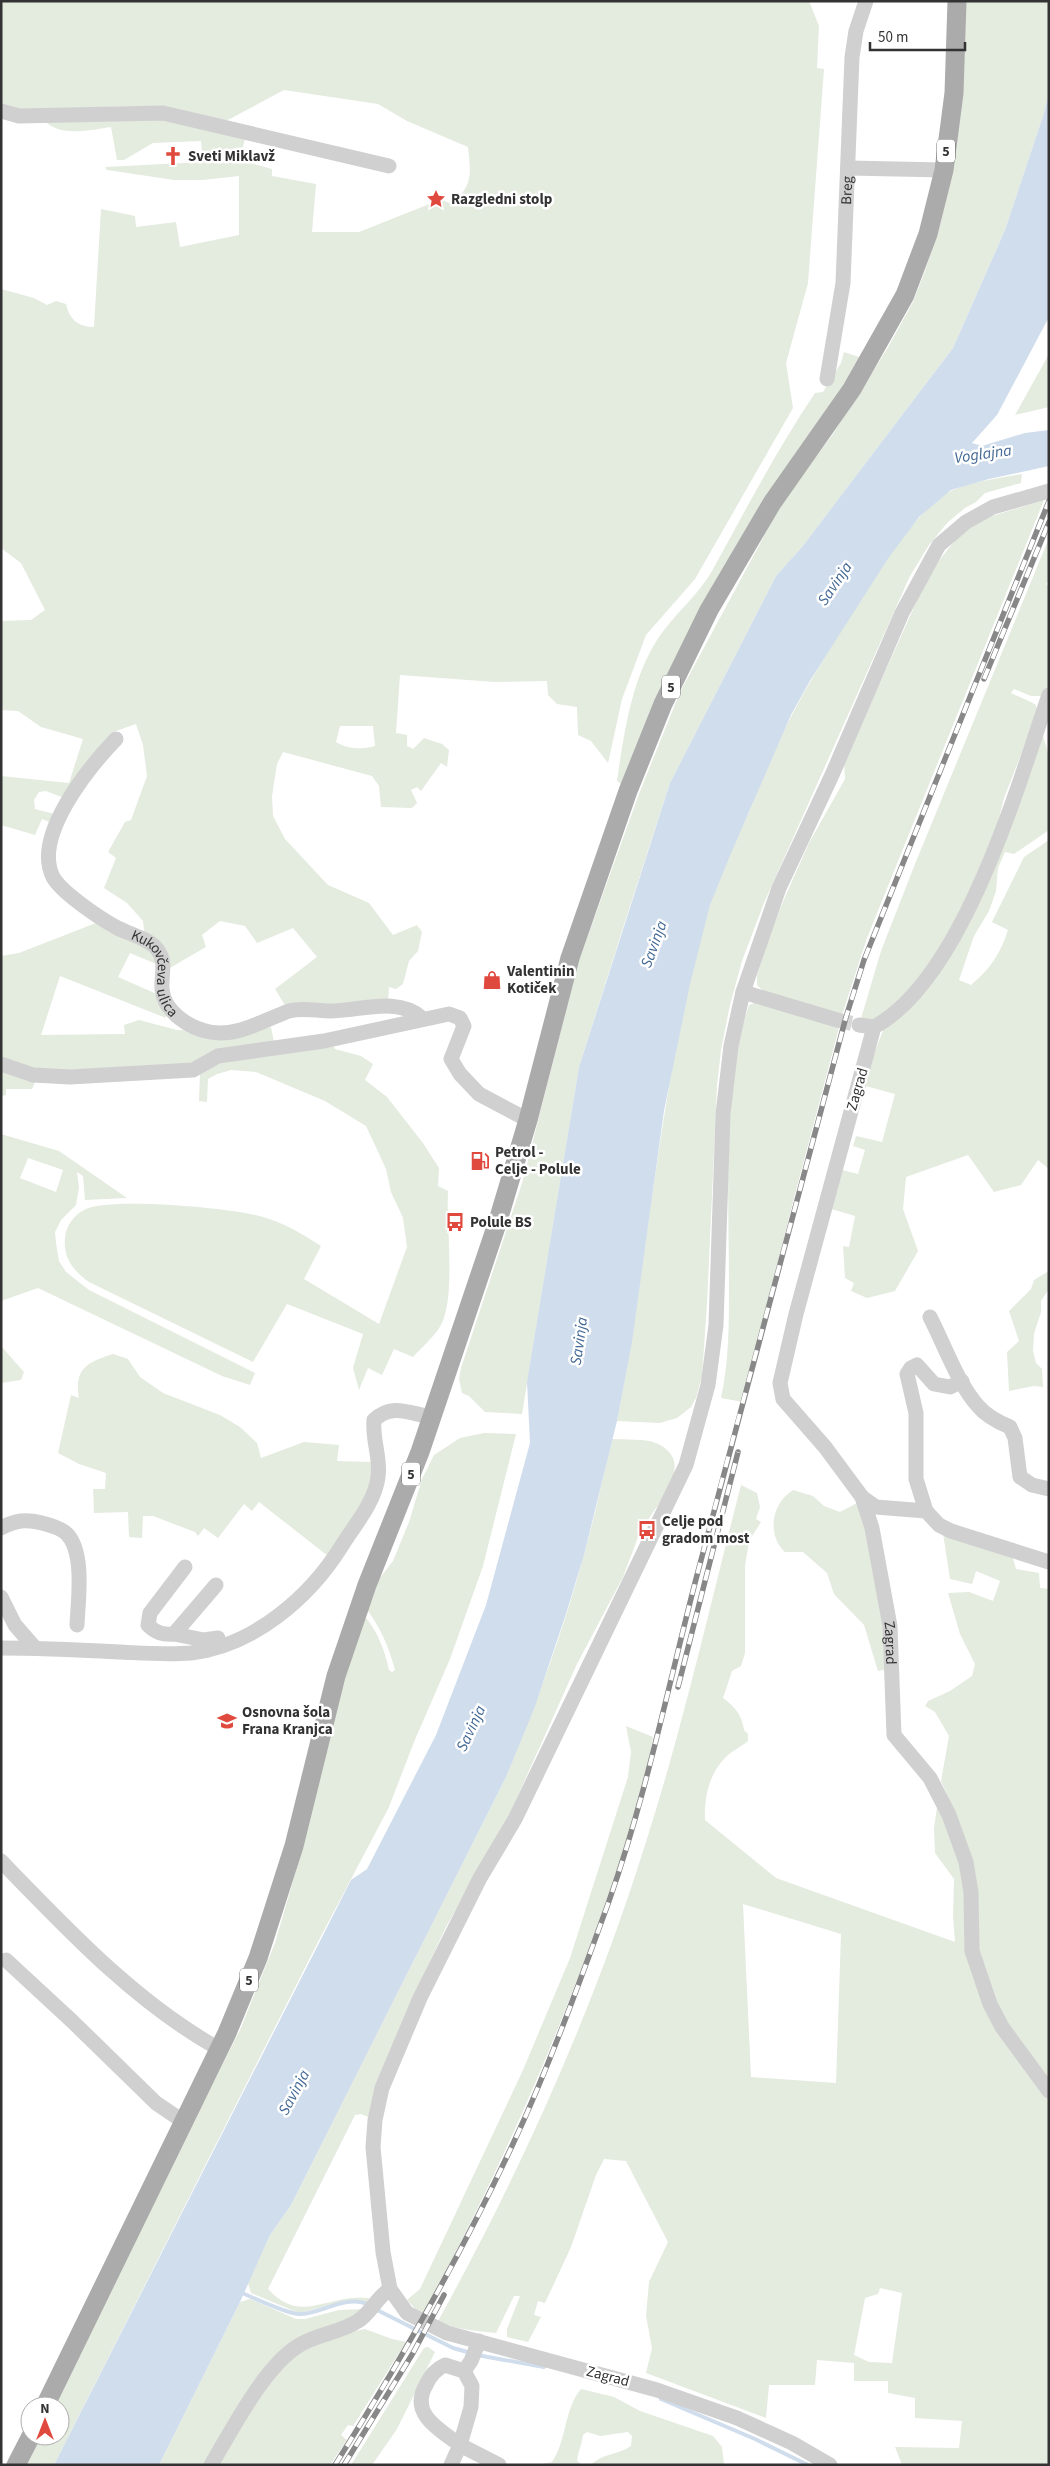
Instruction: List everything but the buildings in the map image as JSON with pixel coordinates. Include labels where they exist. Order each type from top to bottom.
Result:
[{"type":"main road","name":"5","points":[[50,2396],[219,2049],[258,1958],[294,1846],[336,1676],[367,1586],[420,1452],[497,1224],[528,1120],[570,958],[628,791],[663,704],[709,610],[772,503],[852,389],[905,295],[928,234],[944,170],[954,93],[957,1]]},
{"type":"main road","points":[[16,2465],[25,2446]]},
{"type":"street","name":"Breg","points":[[827,379],[843,283],[852,57],[856,31],[866,1]]},
{"type":"street","points":[[1,111],[19,116],[163,113],[389,166]]},
{"type":"street","points":[[848,168],[944,170]]},
{"type":"street","points":[[211,2465],[277,2362],[299,2345],[356,2323],[390,2289],[381,2235],[373,2146],[375,2120],[382,2088],[420,1998],[480,1878],[515,1819],[681,1479],[702,1410],[708,1385],[716,1325],[723,1114],[731,1046],[743,992],[779,888],[832,776],[902,613],[939,545],[966,522],[993,507],[1049,491]]},
{"type":"street","points":[[858,1025],[874,1027],[886,1021],[921,986],[949,944],[993,856],[1049,695]]},
{"type":"street","name":"Kukovčeva ulica","points":[[116,739],[77,785],[60,816],[51,839],[49,861],[52,876],[65,893],[114,926],[155,947],[161,955],[164,965],[162,991],[175,1014],[188,1025],[211,1032],[232,1031],[257,1026],[291,1011],[306,1010],[332,1011],[368,1006],[398,1008],[415,1012],[422,1018]]},
{"type":"street","points":[[743,992],[837,1020]]},
{"type":"street","points":[[1,1064],[33,1075],[70,1077],[193,1070],[218,1056],[324,1041],[422,1018],[448,1014],[460,1018],[464,1026],[452,1059],[460,1074],[479,1094],[528,1120]]},
{"type":"street","name":"Zagrad","points":[[874,1027],[796,1314],[780,1383],[783,1399],[825,1447],[862,1497],[876,1507],[926,1511]]},
{"type":"street","points":[[930,1318],[977,1406],[994,1420],[1010,1427],[1015,1438],[1020,1477],[1032,1485],[1049,1489]]},
{"type":"street","points":[[962,1381],[950,1388],[934,1384],[917,1365],[911,1368],[907,1374],[916,1413],[916,1479],[926,1511],[939,1525],[951,1531],[1049,1562]]},
{"type":"street","points":[[1,1648],[151,1653],[191,1652],[227,1644],[272,1620],[318,1579],[333,1560],[372,1498],[378,1477],[372,1435],[374,1420],[384,1412],[395,1410],[431,1417]]},
{"type":"street","name":"Zagrad","points":[[862,1497],[874,1537],[890,1626],[894,1735],[930,1778],[949,1815],[966,1862],[972,1892],[972,1951],[987,1997],[1002,2027],[1049,2091]]},
{"type":"street","points":[[1,1528],[12,1522],[27,1520],[50,1525],[67,1534],[77,1553],[76,1625]]},
{"type":"street","points":[[185,1567],[150,1613],[148,1625],[153,1630],[163,1635],[174,1634],[204,1640],[222,1637],[247,1624],[272,1620]]},
{"type":"street","points":[[174,1634],[216,1585]]},
{"type":"street","points":[[1,1597],[15,1626],[35,1648]]},
{"type":"street","points":[[1,1861],[112,1972],[186,2030],[219,2049]]},
{"type":"street","points":[[6,1960],[74,2022],[156,2103],[184,2122]]},
{"type":"street","name":"Zagrad","points":[[390,2289],[407,2313],[447,2333],[473,2356],[657,2390],[764,2430],[830,2465]]},
{"type":"street","points":[[451,2465],[460,2446],[471,2406],[473,2356],[451,2366],[439,2368],[431,2376],[420,2399],[424,2413],[431,2423],[460,2446],[498,2465]]},
{"type":"shaded area","points":[[1,1],[809,1],[819,26],[817,68],[824,69],[808,283],[786,363],[793,408],[695,579],[646,635],[622,699],[608,763],[591,741],[578,735],[577,707],[557,704],[548,695],[547,681],[495,682],[400,675],[396,733],[407,735],[407,746],[413,749],[424,738],[442,744],[449,750],[447,767],[441,763],[421,791],[417,787],[411,790],[417,803],[412,808],[381,807],[379,786],[372,776],[283,752],[277,764],[272,796],[273,816],[285,839],[328,885],[369,903],[393,935],[417,925],[422,932],[418,951],[409,961],[403,984],[396,989],[389,987],[388,1003],[286,1007],[275,989],[317,957],[293,928],[257,943],[245,926],[220,921],[202,935],[206,947],[168,969],[162,951],[145,938],[143,921],[127,903],[104,888],[116,858],[108,852],[125,822],[131,820],[147,776],[143,745],[136,724],[113,732],[67,799],[46,791],[39,792],[34,800],[35,809],[58,815],[54,824],[42,819],[35,835],[1,825],[1,776],[69,783],[83,739],[41,727],[18,711],[1,710],[1,621],[31,620],[45,610],[21,563],[1,548],[1,289],[34,298],[47,305],[56,301],[66,304],[69,314],[75,321],[83,326],[94,327],[101,209],[135,216],[136,227],[176,222],[180,247],[239,235],[239,176],[203,180],[174,180],[107,170],[105,167],[203,162],[201,141],[153,143],[124,160],[117,160],[111,127],[85,131],[66,131],[49,125],[43,119],[121,115],[146,116],[194,123],[245,138],[240,160],[272,169],[272,176],[316,184],[312,232],[359,232],[432,203],[439,204],[442,200],[452,204],[464,191],[469,179],[468,147],[407,121],[378,104],[284,90],[224,122],[200,115],[160,108],[109,107],[24,114],[4,108],[1,105]],"holes":[[[340,726],[373,726],[375,746],[355,748],[336,742]]]},
{"type":"shaded area","points":[[965,1],[1049,1],[1049,92],[1044,113],[1005,230],[953,348],[802,547],[776,576],[670,783],[579,1067],[522,1414],[485,1412],[469,1396],[462,1393],[459,1379],[461,1368],[523,1180],[578,963],[639,794],[680,692],[783,501],[833,434],[887,349],[913,302],[941,222],[956,145]]},
{"type":"shaded area","points":[[844,352],[862,358],[773,489],[708,595],[643,729],[621,784],[617,781],[630,708],[648,656],[663,631],[692,598],[712,571],[787,437],[815,393],[823,392],[841,363]]},
{"type":"shaded area","points":[[1049,354],[1049,407],[1015,415]]},
{"type":"shaded area","points":[[1022,474],[1021,483],[985,493],[976,502],[965,508],[948,522],[929,545],[910,576],[764,903],[742,961],[730,1005],[721,1050],[717,1086],[702,1376],[696,1398],[691,1407],[677,1418],[660,1423],[617,1421],[667,1099],[679,1035],[692,971],[709,908],[728,859],[775,750],[799,702],[852,612],[907,531],[923,513],[953,490],[978,482]]},
{"type":"shaded area","points":[[1044,500],[867,938],[842,1015],[763,991],[757,985],[757,976],[768,938],[809,843],[845,779],[844,763],[924,585],[938,562],[956,539],[973,526],[989,517]]},
{"type":"shaded area","points":[[1049,538],[1049,581],[1046,584],[1049,586],[1049,685],[1041,696],[1031,696],[1014,689],[1011,693],[1035,704],[1038,711],[1004,798],[994,838],[957,919],[924,975],[878,1020],[860,1022],[881,951]]},
{"type":"shaded area","points":[[1041,729],[1049,756],[1049,830],[1014,854],[1005,852],[998,868],[996,891],[989,911],[974,936],[959,980],[971,985],[994,960],[1008,930],[992,922],[1024,857],[1049,840],[1049,1169],[1038,1160],[1021,1185],[994,1192],[968,1155],[906,1177],[903,1209],[918,1251],[895,1291],[867,1298],[851,1291],[854,1283],[845,1278],[843,1246],[849,1247],[855,1216],[828,1208],[838,1169],[858,1174],[865,1150],[853,1146],[856,1136],[882,1142],[895,1094],[862,1085],[884,1028],[927,986]]},
{"type":"shaded area","points":[[101,921],[151,948],[161,966],[130,953],[118,977],[159,995],[166,1006],[166,1018],[60,976],[41,1035],[125,1034],[124,1025],[139,1020],[177,1030],[250,1033],[271,1027],[274,1042],[189,1066],[117,1071],[30,1071],[1,1061],[1,956],[19,953]]},
{"type":"shaded area","points":[[757,1002],[840,1024],[743,1402],[721,1398],[726,1370],[729,1328],[729,1143],[734,1071],[740,1037],[749,1005]]},
{"type":"shaded area","points":[[333,1044],[335,1049],[361,1056],[373,1064],[365,1080],[387,1097],[423,1143],[439,1168],[438,1186],[448,1191],[449,1279],[446,1313],[441,1325],[413,1357],[394,1349],[382,1375],[368,1368],[359,1390],[353,1368],[363,1334],[287,1304],[253,1362],[89,1282],[74,1269],[68,1258],[65,1245],[67,1229],[74,1217],[86,1209],[100,1206],[146,1204],[201,1207],[271,1219],[321,1246],[304,1279],[379,1324],[407,1247],[403,1218],[391,1192],[386,1169],[366,1126],[325,1101],[256,1072],[231,1070],[217,1074],[208,1079],[207,1102],[199,1101],[200,1072],[211,1064]]},
{"type":"shaded area","points":[[1,1069],[36,1080],[32,1089],[6,1089],[6,1095],[1,1096]]},
{"type":"shaded area","points":[[1,1134],[59,1151],[127,1198],[85,1200],[83,1176],[77,1172],[79,1187],[76,1205],[61,1220],[55,1232],[59,1261],[66,1272],[89,1290],[255,1373],[250,1385],[222,1376],[38,1288],[1,1301]],"holes":[[[28,1158],[63,1170],[56,1192],[20,1178]]]},
{"type":"shaded area","points":[[1049,1271],[1049,1289],[1041,1301],[1041,1312],[1034,1334],[1033,1351],[1036,1363],[1042,1369],[1043,1387],[1034,1386],[1009,1391],[1007,1352],[1019,1341],[1009,1311],[1031,1289],[1034,1280]]},
{"type":"shaded area","points":[[1,1346],[24,1372],[21,1380],[1,1383]]},
{"type":"shaded area","points":[[113,1354],[128,1359],[140,1377],[163,1393],[220,1415],[240,1427],[257,1443],[261,1458],[304,1442],[339,1445],[337,1461],[372,1462],[372,1480],[366,1495],[328,1556],[259,1502],[252,1511],[244,1504],[218,1538],[204,1528],[198,1536],[195,1532],[153,1516],[143,1516],[142,1538],[129,1537],[128,1512],[94,1513],[93,1489],[105,1489],[106,1473],[79,1464],[58,1453],[71,1395],[79,1398],[78,1388],[81,1373],[89,1364]]},
{"type":"shaded area","points":[[484,1433],[516,1434],[483,1566],[450,1659],[414,1742],[389,1807],[320,1938],[70,2433],[70,2396],[59,2396],[157,2193],[240,2030],[275,1943],[301,1854],[335,1704],[363,1615],[372,1626],[380,1641],[389,1670],[392,1672],[395,1670],[383,1637],[365,1607],[379,1579],[393,1561],[409,1522],[422,1479],[434,1455],[460,1438]]},
{"type":"shaded area","points":[[612,1439],[653,1442],[669,1452],[674,1461],[671,1482],[666,1494],[646,1523],[641,1521],[637,1530],[640,1532],[623,1577],[577,1664],[510,1813],[446,1927],[405,2015],[372,2100],[368,2117],[361,2114],[355,2115],[268,2289],[280,2300],[304,2307],[354,2298],[369,2298],[367,2304],[343,2302],[299,2313],[251,2293],[248,2283],[270,2235],[291,2205],[506,1777],[539,1694],[568,1611],[592,1525]]},
{"type":"shaded area","points":[[741,1485],[757,1493],[760,1507],[756,1519],[761,1522],[749,1541],[745,1566],[745,1653],[741,1666],[732,1671],[723,1698],[740,1716],[744,1730],[748,1734],[748,1741],[727,1756],[715,1771],[705,1803],[705,1820],[776,1878],[955,1942],[953,1916],[954,1879],[935,1853],[934,1828],[937,1807],[949,1799],[941,1781],[949,1736],[935,1712],[925,1706],[928,1701],[950,1691],[972,1676],[975,1664],[960,1634],[948,1593],[969,1592],[993,1601],[1000,1581],[976,1571],[972,1584],[950,1579],[943,1533],[1013,1558],[1016,1569],[1039,1573],[1040,1588],[1049,1589],[1049,2465],[902,2465],[895,2447],[959,2448],[962,2421],[915,2418],[915,2398],[888,2393],[888,2381],[854,2381],[854,2363],[817,2360],[815,2385],[769,2385],[766,2418],[646,2373],[652,2348],[646,2316],[649,2282],[668,2242],[626,2161],[604,2159],[596,2175],[571,2247],[545,2303],[538,2301],[534,2315],[541,2317],[528,2342],[507,2337],[507,2329],[520,2296],[514,2296],[496,2333],[474,2331],[437,2323],[498,2208],[526,2149],[578,2029],[625,1907],[659,1801],[684,1711]],"holes":[[[743,1904],[841,1934],[836,2083],[751,2077]],[[880,2288],[902,2293],[892,2363],[869,2362],[854,2355],[865,2298],[878,2294]]]},
{"type":"shaded area","points":[[793,1490],[813,1496],[824,1506],[840,1512],[859,1502],[872,1535],[888,1669],[878,1671],[864,1625],[834,1594],[827,1573],[803,1552],[785,1552],[779,1545],[775,1537],[774,1528],[776,1511],[780,1503]]},
{"type":"shaded area","points":[[626,1726],[653,1737],[643,1786],[613,1882],[578,1979],[538,2077],[471,2222],[422,2316],[407,2300],[420,2289],[523,2070],[570,1958],[628,1777],[631,1752]]},
{"type":"shaded area","points":[[250,2299],[296,2319],[305,2319],[339,2310],[364,2309],[359,2316],[311,2332],[205,2465],[159,2465],[240,2302]]},
{"type":"shaded area","points":[[365,2329],[406,2342],[353,2426],[348,2425],[341,2435],[347,2440],[330,2465],[217,2465],[254,2403],[287,2360],[299,2350],[314,2342]]},
{"type":"shaded area","points":[[428,2347],[435,2352],[397,2429],[372,2465],[351,2465],[424,2348]]},
{"type":"shaded area","points":[[581,2389],[614,2397],[640,2411],[713,2436],[722,2447],[724,2465],[591,2465],[600,2458],[631,2446],[632,2436],[628,2432],[600,2436],[587,2432],[583,2435],[577,2461],[582,2465],[539,2465],[552,2462],[557,2453],[571,2406]]},
{"type":"shaded area","points":[[34,2446],[64,2446],[54,2465],[25,2465]]},
{"type":"water","points":[[1049,92],[1049,317],[997,415],[972,443],[982,446],[1025,433],[1049,430],[1049,466],[989,479],[951,490],[919,517],[889,557],[811,679],[791,715],[729,858],[710,905],[690,984],[664,1111],[632,1342],[617,1421],[584,1555],[566,1614],[534,1709],[506,1777],[291,2205],[270,2235],[240,2302],[159,2465],[54,2465],[64,2446],[70,2446],[70,2433],[351,1880],[367,1869],[436,1735],[486,1605],[530,1443],[527,1382],[579,1067],[670,783],[776,576],[802,547],[953,348],[1005,230],[1044,113]]},
{"type":"waterway","points":[[240,2292],[298,2314],[315,2312],[342,2303],[360,2302],[369,2305]]},
{"type":"waterway","points":[[375,2309],[453,2348],[471,2353]]},
{"type":"waterway","points":[[477,2355],[544,2367]]},
{"type":"waterway","points":[[661,2399],[755,2439],[808,2465]]},
{"type":"tunnel","points":[[837,1020],[859,1025]]},
{"type":"railway","points":[[335,2465],[383,2387],[472,2228],[539,2086],[598,1932],[634,1822],[656,1741],[696,1579],[846,1017],[864,960],[1049,501]]},
{"type":"railway","points":[[984,679],[1049,522]]},
{"type":"railway","points":[[678,1687],[738,1452]]},
{"type":"railway","points":[[344,2465],[413,2353],[444,2295]]},
{"type":"place","name":"Sveti Miklavž","points":[[173,156]]},
{"type":"place","name":"Razgledni stolp","points":[[436,199]]},
{"type":"place","name":"Valentinin Kotiček","points":[[492,980]]},
{"type":"place","name":"Petrol - Celje - Polule","points":[[480,1161]]},
{"type":"place","name":"Polule BS","points":[[455,1222]]},
{"type":"place","name":"Celje pod gradom most","points":[[647,1530]]},
{"type":"place","name":"Osnovna šola Frana Kranjca","points":[[227,1721]]},
{"type":"water label","name":"Voglajna","points":[[983,453]]},
{"type":"water label","name":"Savinja","points":[[834,583]]},
{"type":"water label","name":"Savinja","points":[[653,944]]},
{"type":"water label","name":"Savinja","points":[[578,1341]]},
{"type":"water label","name":"Savinja","points":[[470,1728]]},
{"type":"water label","name":"Savinja","points":[[293,2092]]}]
